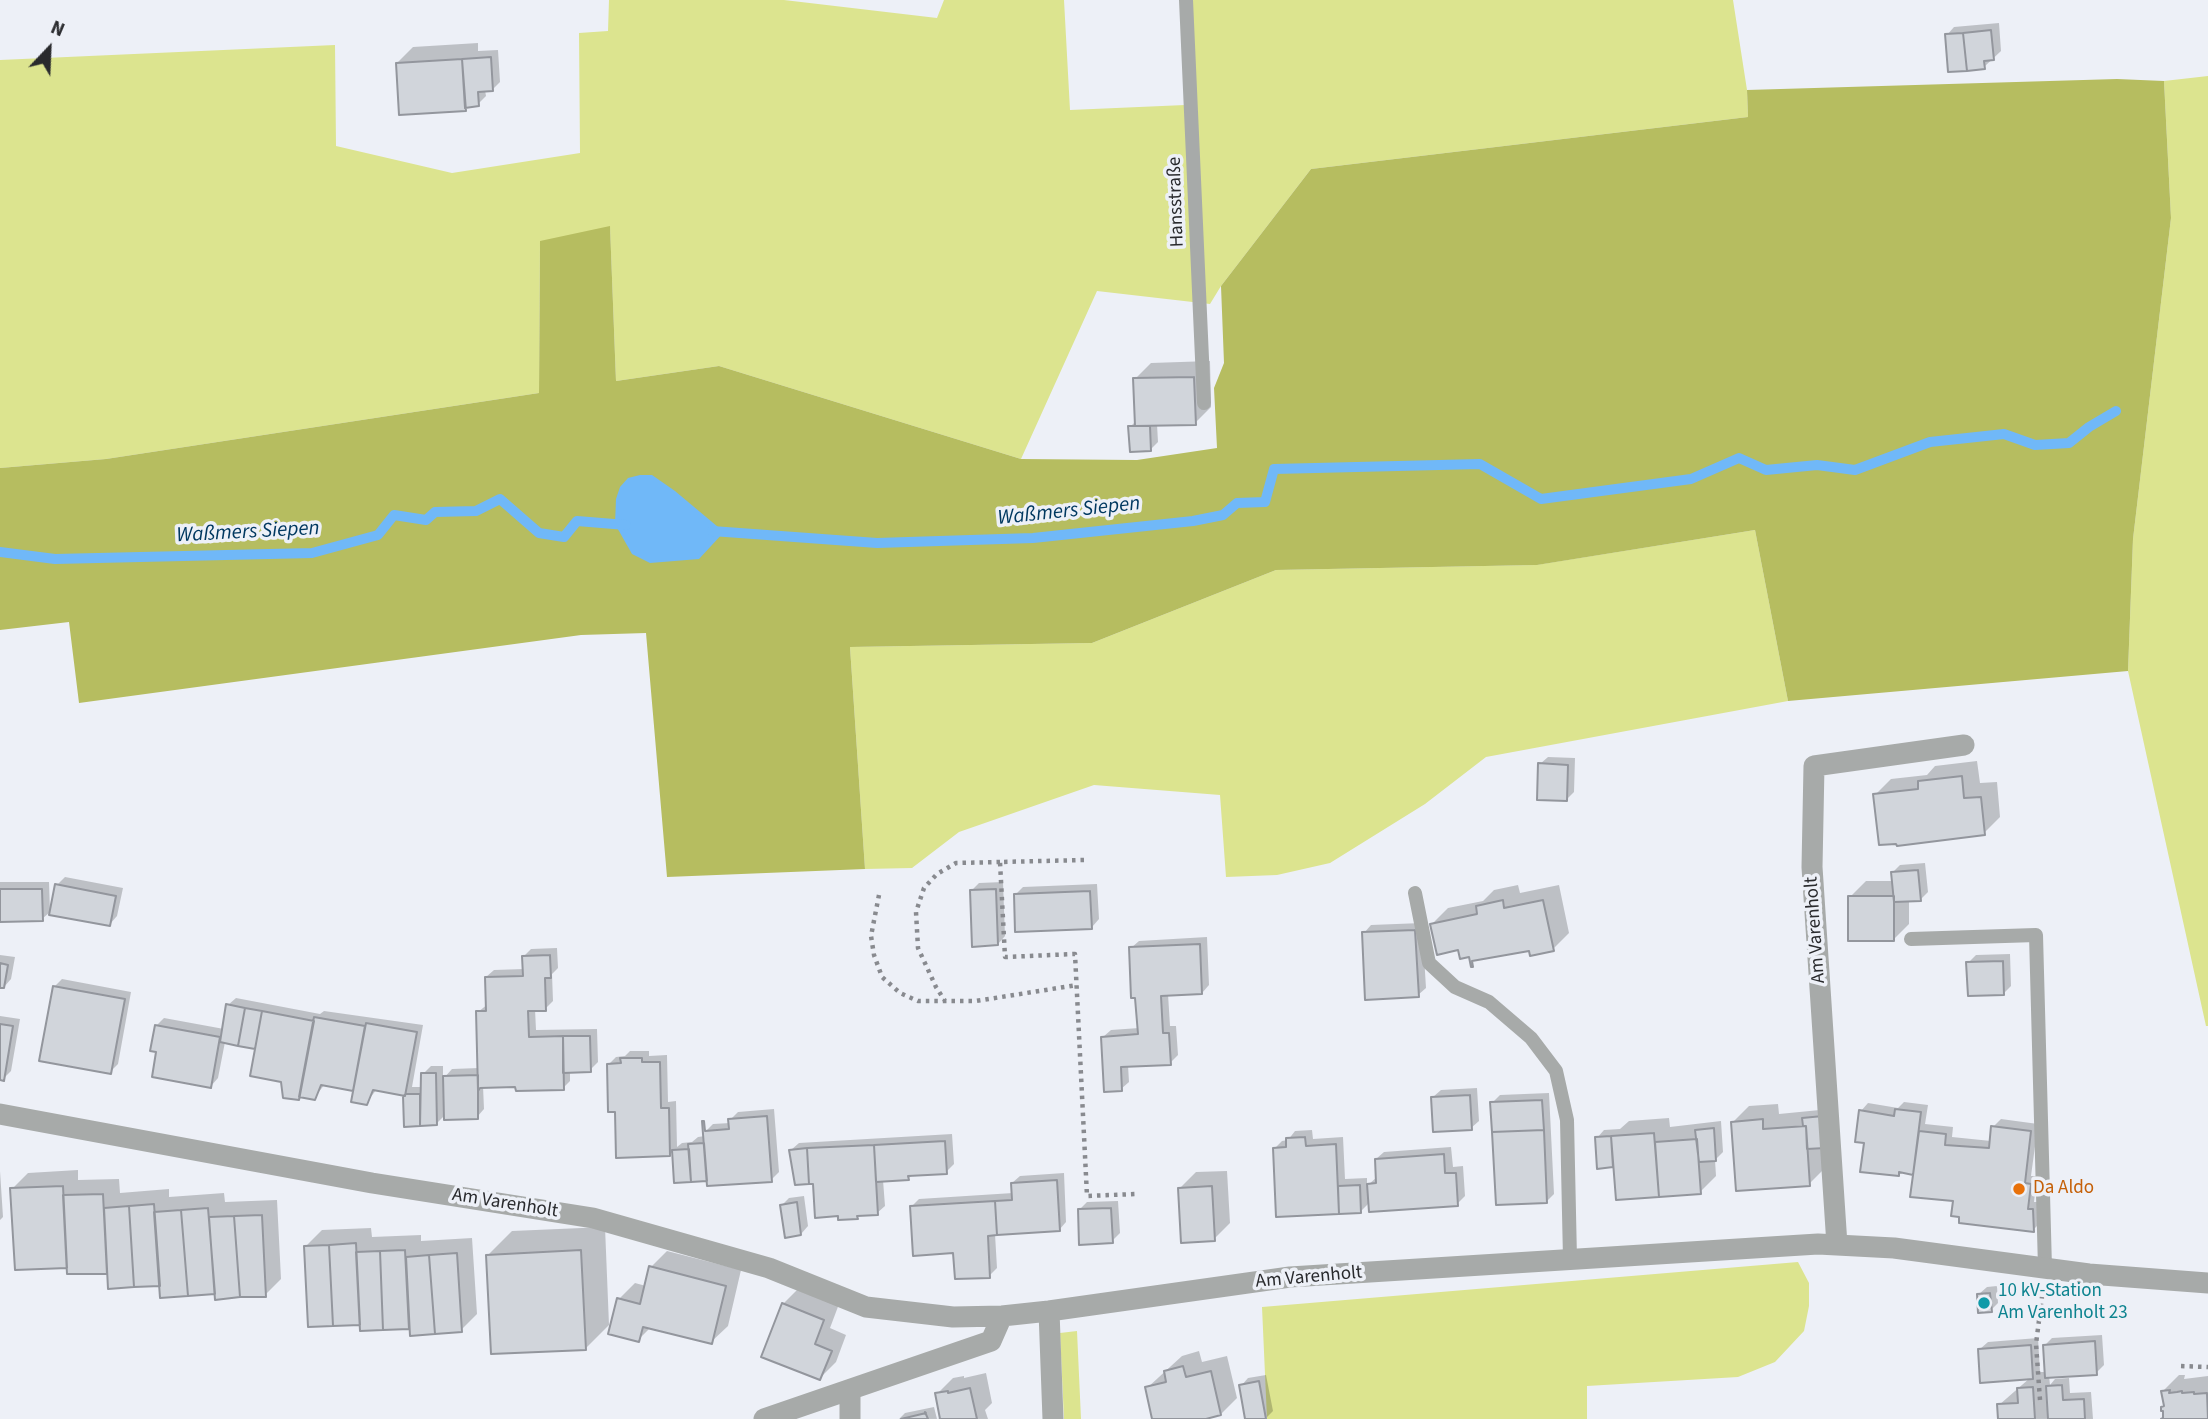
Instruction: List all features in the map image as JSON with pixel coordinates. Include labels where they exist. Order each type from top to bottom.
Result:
[{"type":"street","name":"Am Varenholt","points":[[1837,1245],[1812,867],[1814,766],[1964,745]]},
{"type":"street","name":"Am Varenholt","points":[[0,1114],[372,1183],[593,1218],[769,1268],[866,1307],[953,1317],[1049,1311],[1290,1277],[1804,1245],[1894,1248],[2045,1268],[2208,1283]]},
{"type":"street","points":[[1049,1311],[1053,1419]]},
{"type":"street","points":[[764,1419],[990,1340],[1002,1316]]},
{"type":"street","points":[[850,1390],[850,1419]]},
{"type":"lane","name":"Hansstraße","points":[[1186,0],[1204,403]]},
{"type":"lane","points":[[1415,893],[1429,962],[1455,988],[1489,1002],[1531,1038],[1556,1071],[1567,1120],[1570,1259]]},
{"type":"lane","points":[[1911,939],[2036,935],[2045,1268]]},
{"type":"path","points":[[945,1001],[918,948],[916,912],[924,888],[937,874],[956,863],[1084,860]]},
{"type":"path","points":[[1000,862],[1005,957],[1075,954],[1087,1196],[1135,1194]]},
{"type":"path","points":[[879,895],[871,936],[874,955],[882,976],[900,993],[918,1001],[976,1000],[1077,985]]},
{"type":"path","points":[[2040,1399],[2036,1344],[2045,1268]]},
{"type":"path","points":[[2181,1366],[2208,1367]]},
{"type":"green space","points":[[609,0],[784,0],[937,18],[944,0],[1064,0],[1070,110],[1185,105],[1181,0],[1733,0],[1747,90],[1748,117],[1311,169],[1210,304],[1097,291],[1021,459],[719,366],[616,381],[610,227],[540,242],[539,393],[106,459],[0,468],[0,60],[335,45],[336,146],[452,173],[580,153],[579,33],[608,31]]},
{"type":"green space","points":[[2208,76],[2206,1026],[2128,671],[2133,539],[2171,218],[2164,81]]},
{"type":"green space","points":[[2117,79],[2164,81],[2171,218],[2133,539],[2128,671],[1788,701],[1755,530],[1537,565],[1276,570],[1092,643],[850,647],[865,869],[667,877],[646,633],[581,635],[79,703],[69,622],[0,630],[0,468],[106,459],[539,393],[540,241],[610,226],[616,381],[719,366],[1021,459],[1137,460],[1217,448],[1214,388],[1224,363],[1221,286],[1311,169],[1748,117],[1747,90]]},
{"type":"green space","points":[[1755,530],[1788,701],[1486,757],[1425,804],[1330,863],[1277,875],[1226,877],[1220,795],[1094,785],[959,832],[912,868],[865,869],[850,647],[1092,643],[1276,570],[1536,565]]},
{"type":"green space","points":[[1798,1262],[1809,1283],[1809,1306],[1804,1331],[1775,1362],[1738,1377],[1587,1386],[1587,1419],[1267,1419],[1262,1307]]},
{"type":"green space","points":[[1077,1331],[1081,1419],[1064,1419],[1060,1333]]},
{"type":"water","points":[[652,475],[724,532],[699,559],[650,563],[632,554],[615,524],[616,499],[620,487],[628,478]]},
{"type":"building","points":[[1991,30],[1994,60],[1984,61],[1985,69],[1967,71],[1963,33]]},
{"type":"building","points":[[1963,33],[1967,71],[1948,72],[1945,34]]},
{"type":"building","points":[[491,57],[493,91],[478,92],[479,106],[465,108],[462,59]]},
{"type":"building","points":[[462,59],[466,111],[399,115],[396,63]]},
{"type":"building","points":[[1194,377],[1196,425],[1135,426],[1133,378]]},
{"type":"building","points":[[1128,426],[1150,426],[1151,451],[1130,452]]},
{"type":"building","points":[[1538,763],[1568,765],[1567,801],[1537,800]]},
{"type":"building","points":[[1962,776],[1964,798],[1981,797],[1985,835],[1897,846],[1879,845],[1873,794],[1918,789],[1918,781]]},
{"type":"building","points":[[1918,870],[1921,901],[1894,902],[1891,872]]},
{"type":"building","points":[[55,884],[116,896],[110,926],[49,915]]},
{"type":"building","points":[[0,889],[42,889],[43,921],[0,922]]},
{"type":"building","points":[[996,889],[998,945],[972,947],[970,890]]},
{"type":"building","points":[[1090,891],[1092,929],[1015,932],[1014,894]]},
{"type":"building","points":[[1848,896],[1894,896],[1894,941],[1848,941]]},
{"type":"building","points":[[1503,900],[1504,908],[1543,900],[1554,951],[1530,956],[1529,951],[1472,961],[1473,967],[1469,957],[1460,959],[1458,950],[1437,955],[1430,924],[1477,914],[1476,906]]},
{"type":"building","points":[[1415,930],[1419,997],[1365,1000],[1362,932]]},
{"type":"building","points":[[1200,944],[1202,994],[1161,996],[1163,1033],[1169,1033],[1171,1065],[1121,1067],[1122,1091],[1104,1092],[1101,1037],[1138,1034],[1135,998],[1131,998],[1129,947]]},
{"type":"building","points":[[550,955],[551,978],[545,978],[546,1011],[528,1011],[529,1037],[563,1036],[564,1090],[516,1091],[515,1087],[480,1088],[478,1091],[476,1011],[486,1011],[485,977],[523,976],[522,956]]},
{"type":"building","points":[[2003,961],[2004,995],[1968,996],[1966,962]]},
{"type":"building","points":[[0,963],[8,965],[4,988],[0,988]]},
{"type":"building","points":[[53,986],[125,999],[111,1074],[39,1061]]},
{"type":"building","points":[[226,1004],[245,1008],[238,1046],[220,1042]]},
{"type":"building","points":[[245,1008],[262,1011],[255,1049],[238,1046]]},
{"type":"building","points":[[262,1011],[314,1021],[299,1100],[283,1098],[281,1082],[250,1076]]},
{"type":"building","points":[[314,1017],[365,1026],[353,1091],[321,1085],[315,1100],[299,1097]]},
{"type":"building","points":[[366,1023],[417,1032],[405,1096],[373,1090],[367,1105],[351,1102]]},
{"type":"building","points":[[0,1024],[13,1026],[4,1081],[0,1080]]},
{"type":"building","points":[[155,1025],[220,1037],[211,1088],[152,1077],[156,1052],[150,1051]]},
{"type":"building","points":[[563,1036],[590,1036],[591,1072],[563,1073]]},
{"type":"building","points":[[620,1058],[642,1058],[642,1062],[660,1062],[661,1108],[669,1108],[670,1156],[616,1158],[615,1112],[608,1112],[607,1064],[621,1063]]},
{"type":"building","points":[[421,1073],[436,1073],[437,1125],[420,1126]]},
{"type":"building","points":[[478,1075],[478,1119],[444,1120],[443,1076]]},
{"type":"building","points":[[420,1094],[420,1126],[404,1127],[403,1096]]},
{"type":"building","points":[[1470,1095],[1472,1130],[1433,1132],[1431,1097]]},
{"type":"building","points":[[1542,1100],[1544,1130],[1492,1132],[1490,1102]]},
{"type":"building","points":[[1895,1109],[1921,1112],[1913,1175],[1899,1172],[1899,1176],[1860,1172],[1864,1143],[1855,1142],[1859,1110],[1894,1116]]},
{"type":"building","points":[[767,1116],[772,1182],[707,1186],[702,1121],[705,1131],[729,1129],[728,1119]]},
{"type":"building","points":[[1823,1116],[1825,1148],[1807,1149],[1806,1126],[1803,1126],[1802,1118]]},
{"type":"building","points":[[1763,1119],[1763,1129],[1806,1126],[1810,1186],[1736,1191],[1731,1122]]},
{"type":"building","points":[[1991,1126],[2031,1131],[2025,1183],[2031,1184],[2028,1209],[2033,1209],[2034,1232],[1959,1223],[1959,1217],[1951,1216],[1953,1201],[1910,1197],[1919,1131],[1946,1134],[1945,1145],[1989,1148]]},
{"type":"building","points":[[1714,1128],[1716,1161],[1699,1162],[1695,1130]]},
{"type":"building","points":[[1544,1130],[1547,1203],[1496,1205],[1492,1132]]},
{"type":"building","points":[[1654,1133],[1659,1197],[1616,1200],[1611,1136]]},
{"type":"building","points":[[1611,1136],[1613,1167],[1597,1169],[1595,1137]]},
{"type":"building","points":[[1305,1137],[1306,1146],[1336,1144],[1339,1214],[1276,1217],[1273,1148],[1286,1147],[1286,1138]]},
{"type":"building","points":[[1697,1139],[1701,1194],[1659,1197],[1655,1142]]},
{"type":"building","points":[[945,1141],[947,1174],[908,1176],[909,1180],[876,1182],[874,1145]]},
{"type":"building","points":[[704,1143],[707,1181],[691,1182],[688,1144]]},
{"type":"building","points":[[874,1145],[878,1215],[838,1220],[838,1216],[815,1218],[813,1184],[809,1184],[807,1148]]},
{"type":"building","points":[[807,1148],[809,1184],[795,1185],[789,1150]]},
{"type":"building","points":[[689,1149],[691,1182],[674,1183],[672,1150]]},
{"type":"building","points":[[1444,1154],[1445,1173],[1456,1173],[1458,1206],[1369,1212],[1367,1184],[1376,1183],[1375,1159]]},
{"type":"building","points":[[1057,1180],[1060,1231],[997,1235],[995,1201],[1012,1200],[1011,1183]]},
{"type":"building","points":[[1360,1185],[1361,1213],[1339,1214],[1338,1186]]},
{"type":"building","points":[[63,1186],[67,1268],[15,1270],[10,1188]]},
{"type":"building","points":[[1212,1186],[1215,1241],[1181,1243],[1178,1188]]},
{"type":"building","points":[[103,1194],[107,1274],[67,1274],[63,1195]]},
{"type":"building","points":[[995,1201],[997,1235],[988,1236],[990,1278],[955,1279],[953,1253],[913,1256],[910,1206]]},
{"type":"building","points":[[797,1202],[801,1235],[785,1238],[780,1205]]},
{"type":"building","points":[[154,1204],[160,1286],[134,1287],[129,1206]]},
{"type":"building","points":[[129,1206],[134,1287],[108,1289],[104,1208]]},
{"type":"building","points":[[208,1208],[215,1294],[188,1296],[181,1210]]},
{"type":"building","points":[[1111,1208],[1113,1243],[1079,1245],[1078,1209]]},
{"type":"building","points":[[181,1210],[188,1296],[160,1298],[154,1212]]},
{"type":"building","points":[[262,1215],[266,1297],[240,1297],[234,1216]]},
{"type":"building","points":[[234,1216],[240,1297],[215,1300],[209,1217]]},
{"type":"building","points":[[356,1243],[360,1325],[333,1326],[329,1245]]},
{"type":"building","points":[[329,1245],[333,1326],[308,1327],[304,1246]]},
{"type":"building","points":[[405,1250],[409,1329],[383,1330],[380,1251]]},
{"type":"building","points":[[581,1250],[586,1350],[491,1354],[486,1255]]},
{"type":"building","points":[[380,1251],[383,1330],[360,1331],[356,1252]]},
{"type":"building","points":[[457,1253],[462,1332],[435,1334],[429,1255]]},
{"type":"building","points":[[429,1255],[435,1334],[410,1336],[406,1257]]},
{"type":"building","points":[[649,1266],[726,1286],[712,1344],[643,1327],[639,1342],[608,1334],[617,1298],[640,1304]]},
{"type":"building","name":"10 kV-Station Am Varenholt 23","points":[[1990,1293],[1992,1312],[1978,1313],[1977,1294]]},
{"type":"building","points":[[782,1303],[824,1320],[815,1344],[832,1351],[820,1380],[761,1357]]},
{"type":"building","points":[[2095,1341],[2097,1375],[2045,1378],[2043,1345]]},
{"type":"building","points":[[2031,1345],[2033,1379],[1980,1383],[1978,1349]]},
{"type":"building","points":[[1183,1366],[1186,1377],[1211,1371],[1221,1415],[1206,1419],[1152,1419],[1145,1387],[1166,1382],[1164,1371]]},
{"type":"building","points":[[1259,1381],[1266,1419],[1245,1419],[1239,1385]]},
{"type":"building","points":[[2062,1385],[2063,1400],[2084,1399],[2085,1419],[2048,1419],[2046,1386]]},
{"type":"building","points":[[2033,1387],[2035,1419],[1998,1419],[1997,1404],[2018,1403],[2017,1388]]},
{"type":"building","points":[[970,1388],[977,1419],[940,1419],[935,1393]]},
{"type":"building","points":[[2170,1390],[2169,1393],[2207,1393],[2208,1419],[2161,1419],[2161,1407],[2164,1406],[2161,1391]]},
{"type":"building","points":[[925,1413],[928,1419],[901,1419]]},
{"type":"waterway","name":"Waßmers Siepen","points":[[712,531],[877,543],[1033,538],[1193,521],[1223,515],[1237,503],[1265,502],[1274,469],[1480,464],[1541,499],[1691,479],[1739,458],[1766,470],[1817,465],[1855,470],[1930,442],[2004,434],[2035,445],[2069,443],[2116,411]]},
{"type":"waterway","name":"Waßmers Siepen","points":[[0,552],[55,559],[312,553],[378,535],[394,515],[426,520],[435,512],[476,511],[500,499],[539,533],[564,537],[577,521],[626,525]]},
{"type":"place","name":"Da Aldo","points":[[2019,1189]]},
{"type":"place","name":"10 kV-Station Am Varenholt 23","points":[[1984,1303]]}]
